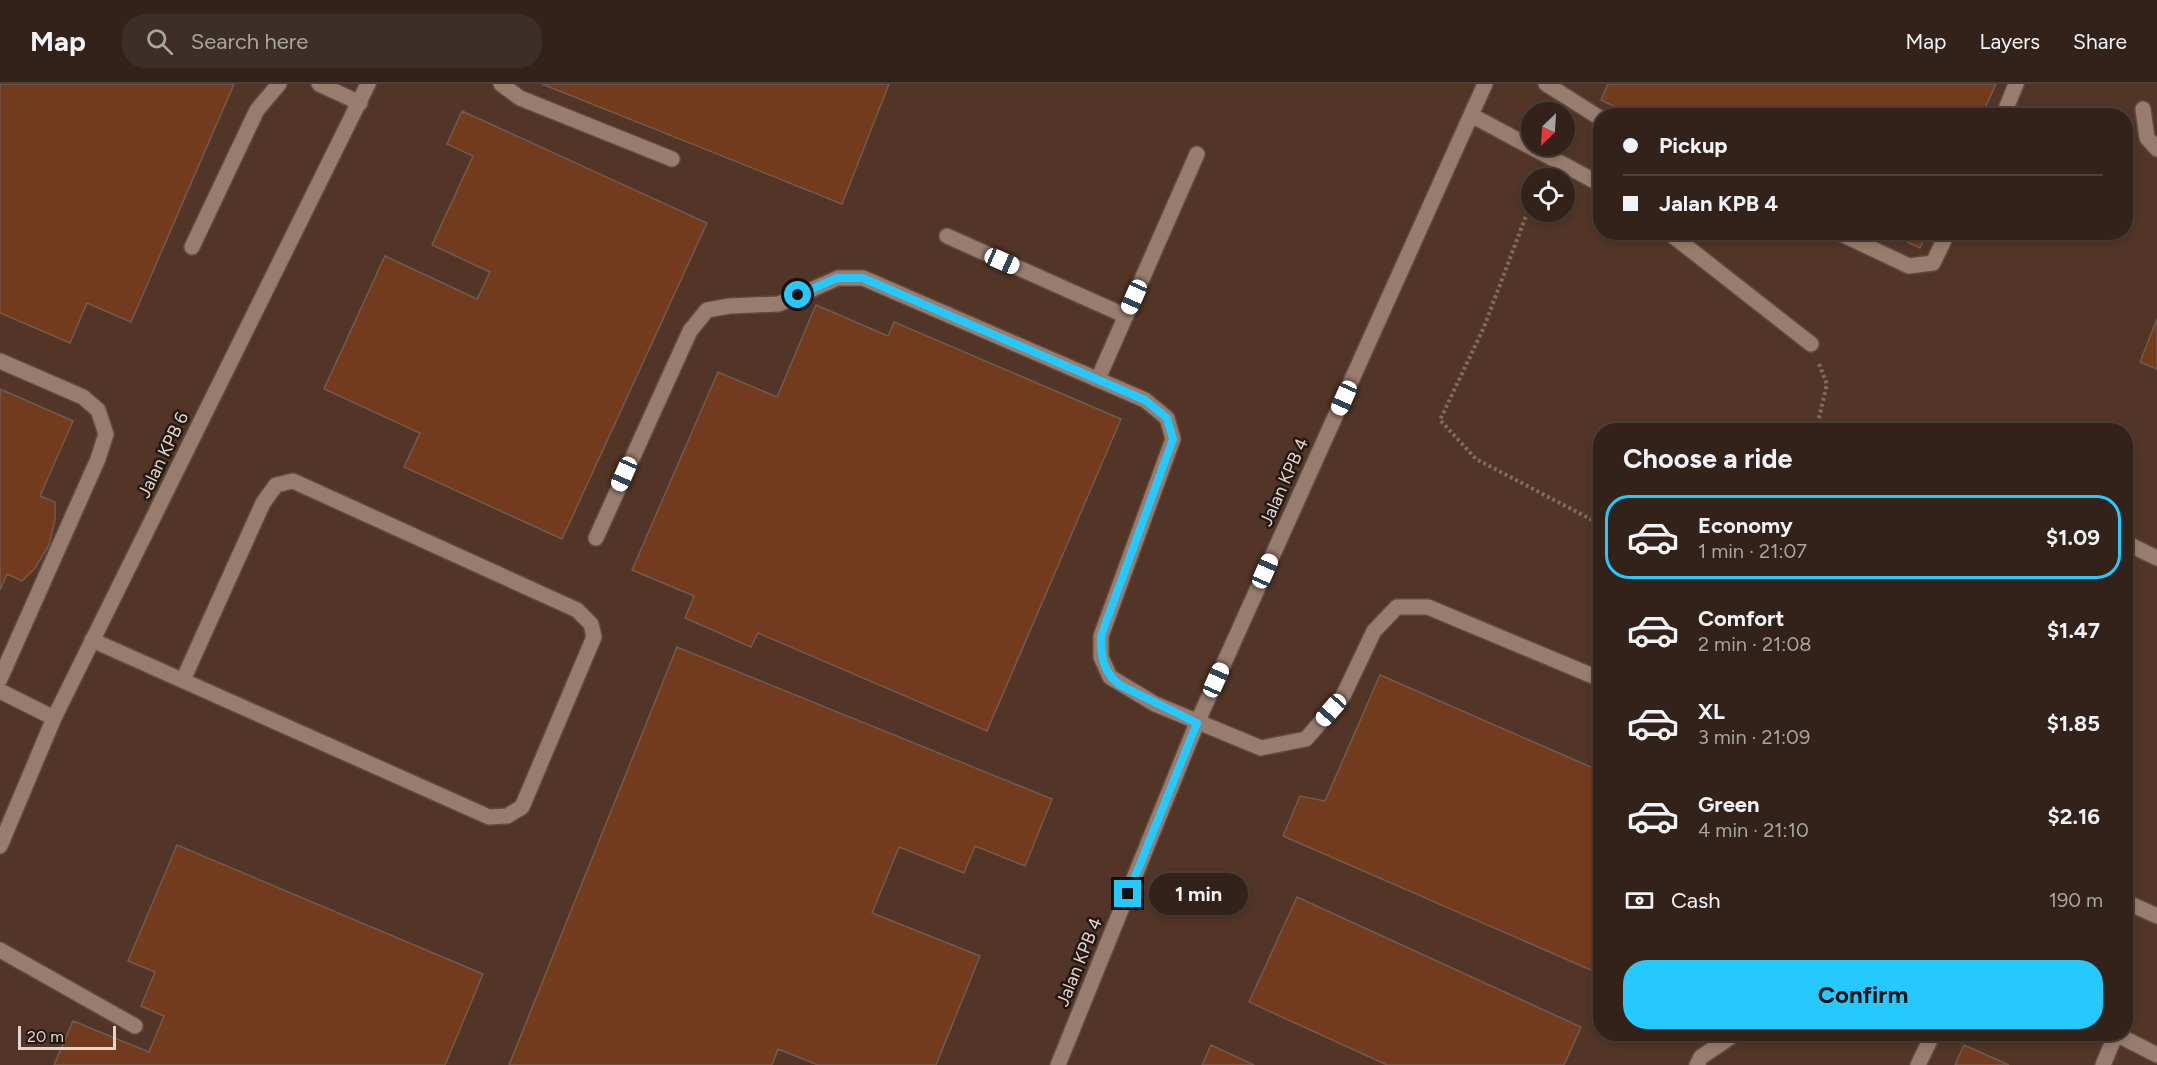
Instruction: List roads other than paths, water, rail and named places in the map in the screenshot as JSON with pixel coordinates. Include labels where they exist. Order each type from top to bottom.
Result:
[{"type":"street","points":[[192,247],[257,110],[279,84]]},
{"type":"street","points":[[319,84],[360,103]]},
{"type":"street","name":"Jalan KPB 6","points":[[0,846],[54,718],[368,84]]},
{"type":"street","points":[[501,84],[520,98],[672,159]]},
{"type":"street","name":"Jalan KPB 4","points":[[1059,1065],[1197,723],[1485,84]]},
{"type":"street","points":[[1546,84],[1593,114]]},
{"type":"street","points":[[2006,108],[2016,84]]},
{"type":"street","points":[[2143,109],[2147,138],[2157,149]]},
{"type":"street","points":[[1471,115],[1593,180]]},
{"type":"street","points":[[1098,379],[1197,154]]},
{"type":"street","points":[[947,236],[1126,316]]},
{"type":"street","points":[[1678,240],[1811,344]]},
{"type":"street","points":[[1854,240],[1909,266],[1933,263],[1944,240]]},
{"type":"street","points":[[596,538],[690,332],[707,310],[730,306],[778,304],[837,278],[863,278],[1145,400],[1167,418],[1173,439],[1101,636],[1101,657],[1110,678],[1130,692],[1197,723],[1261,748],[1306,739],[1343,696],[1374,631],[1397,607],[1428,607],[1593,676]]},
{"type":"street","points":[[0,361],[83,397],[98,410],[106,434],[98,459],[0,679]]},
{"type":"street","points":[[92,640],[489,817],[507,816],[522,807],[594,637],[591,624],[577,610],[293,481],[276,485],[263,503],[183,680]]},
{"type":"street","points":[[2133,546],[2157,558]]},
{"type":"street","points":[[0,691],[54,718]]},
{"type":"street","points":[[2133,905],[2157,916]]},
{"type":"street","points":[[0,950],[135,1026]]},
{"type":"street","points":[[1696,1065],[1701,1057],[1725,1041]]},
{"type":"street","points":[[1918,1065],[1929,1041]]},
{"type":"street","points":[[2103,1065],[2113,1041]]},
{"type":"street","points":[[2130,1041],[2157,1055]]}]
